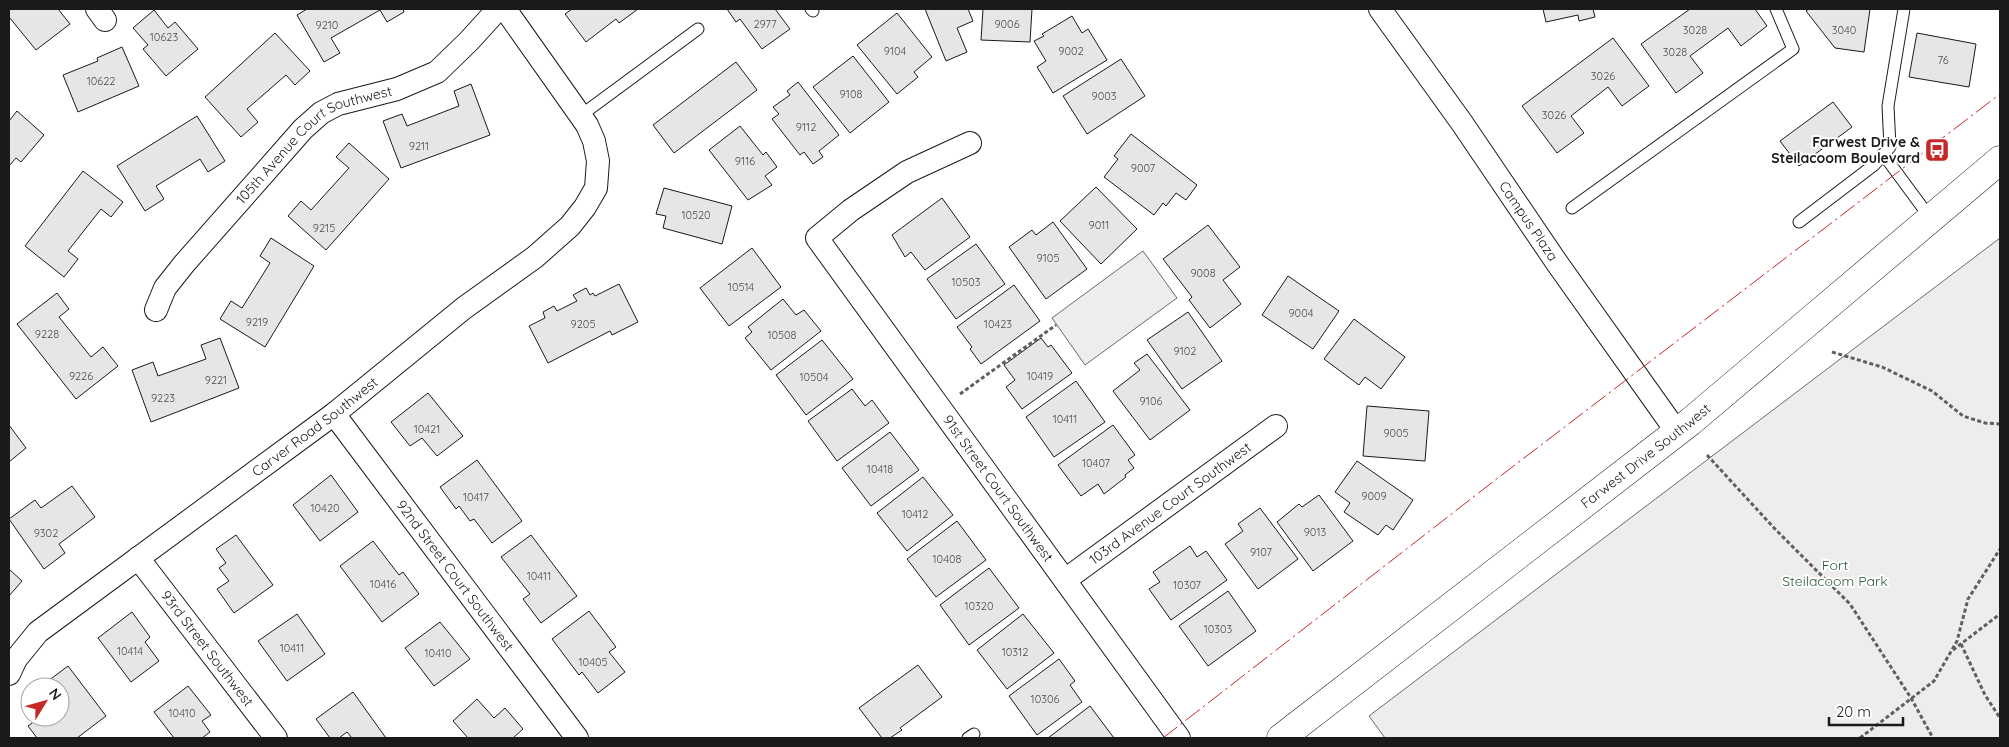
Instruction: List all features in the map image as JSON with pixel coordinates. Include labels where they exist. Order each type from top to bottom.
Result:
[{"type":"street","name":"105th Avenue Court Southwest","points":[[156,310],[165,288],[184,264],[303,129],[321,113],[338,104],[397,89],[437,72],[498,9]]},
{"type":"street","name":"Carver Road Southwest","points":[[9,674],[16,659],[38,632],[334,414],[464,308],[535,257],[570,226],[586,207],[596,188],[598,161],[594,141],[580,116],[505,9]]},
{"type":"street","name":"Campus Plaza","points":[[1380,9],[1462,122],[1557,263],[1676,432]]},
{"type":"street","name":"91st Street Court Southwest","points":[[970,142],[907,172],[851,210],[817,238],[1179,738]]},
{"type":"street","name":"Farwest Drive Southwest","points":[[1281,738],[1676,432],[2000,160]]},
{"type":"street","name":"92nd Street Court Southwest","points":[[334,414],[576,738]]},
{"type":"street","name":"103rd Avenue Court Southwest","points":[[1065,580],[1276,426]]},
{"type":"street","name":"93rd Street Southwest","points":[[138,558],[276,738]]},
{"type":"lane","points":[[1572,208],[1793,49],[1776,9]]},
{"type":"lane","points":[[1799,222],[1874,164],[1890,147],[1888,106],[1904,9]]},
{"type":"lane","points":[[580,116],[698,30]]},
{"type":"lane","points":[[1883,154],[1931,219]]},
{"type":"path","points":[[940,408],[1056,325]]},
{"type":"path","points":[[1832,352],[1882,367],[1932,391],[1963,416],[1985,423],[2000,424]]},
{"type":"path","points":[[1707,455],[1775,529],[1850,604],[1911,698],[1933,738]]},
{"type":"path","points":[[1860,738],[1934,681],[1957,641],[1968,599],[2000,549]]},
{"type":"path","points":[[1952,651],[2000,614]]},
{"type":"path","points":[[1961,644],[1985,695],[2000,718]]},
{"type":"shaded area","name":"Fort Steilacoom Park","points":[[2000,238],[2000,738],[1385,738],[1369,716]]},
{"type":"shaded area","points":[[1143,251],[1177,298],[1085,365],[1052,318]]},
{"type":"building","points":[[9,9],[58,9],[70,24],[36,50],[9,17]]},
{"type":"building","points":[[307,9],[403,9],[404,12],[387,22],[380,10],[331,38],[340,53],[324,62],[297,15]]},
{"type":"building","points":[[572,9],[638,9],[619,23],[616,19],[586,42],[565,14]]},
{"type":"building","points":[[727,9],[775,9],[790,29],[762,49],[740,19],[736,22]]},
{"type":"building","points":[[925,9],[968,9],[973,21],[957,28],[967,52],[946,61]]},
{"type":"building","points":[[983,9],[1032,9],[1030,42],[981,40]]},
{"type":"building","points":[[1543,9],[1593,9],[1595,17],[1579,21],[1578,15],[1546,22]]},
{"type":"building","points":[[1690,9],[1755,9],[1767,26],[1741,46],[1728,28],[1690,56],[1703,73],[1676,93],[1641,44]]},
{"type":"building","points":[[1809,9],[1870,9],[1864,52],[1835,48],[1806,11]]},
{"type":"building","points":[[154,10],[168,28],[175,22],[198,49],[166,76],[143,49],[148,45],[133,28]]},
{"type":"building","points":[[897,13],[932,57],[914,72],[918,77],[897,94],[857,45]]},
{"type":"building","points":[[1072,16],[1082,33],[1088,29],[1107,60],[1053,93],[1037,67],[1046,61],[1034,41]]},
{"type":"building","points":[[275,33],[310,71],[295,85],[286,75],[247,109],[258,122],[241,137],[205,97]]},
{"type":"building","points":[[1917,33],[1976,44],[1969,87],[1909,77]]},
{"type":"building","points":[[1613,38],[1649,86],[1622,106],[1608,87],[1571,116],[1584,133],[1557,153],[1522,106]]},
{"type":"building","points":[[122,47],[139,86],[78,112],[63,75],[98,61],[97,58]]},
{"type":"building","points":[[853,56],[889,102],[850,133],[813,87]]},
{"type":"building","points":[[1121,59],[1145,96],[1087,134],[1063,96]]},
{"type":"building","points":[[736,62],[757,90],[674,153],[653,125]]},
{"type":"building","points":[[798,82],[839,135],[819,151],[823,157],[813,164],[804,152],[800,155],[772,119],[779,114],[773,107],[790,95],[787,91]]},
{"type":"building","points":[[471,84],[490,135],[401,168],[383,121],[402,114],[407,126],[459,106],[454,91]]},
{"type":"building","points":[[1833,102],[1852,127],[1799,166],[1780,141]]},
{"type":"building","points":[[17,111],[44,135],[21,162],[16,158],[9,166],[9,121]]},
{"type":"building","points":[[197,116],[225,161],[208,172],[200,159],[156,186],[164,199],[145,211],[117,166]]},
{"type":"building","points":[[740,126],[763,155],[766,152],[777,167],[765,176],[772,185],[748,200],[709,150]]},
{"type":"building","points":[[1131,134],[1197,185],[1186,200],[1176,193],[1166,206],[1163,203],[1154,215],[1104,177],[1118,159],[1114,156]]},
{"type":"building","points":[[349,143],[389,179],[326,250],[288,216],[301,201],[311,210],[349,168],[336,157]]},
{"type":"building","points":[[83,171],[123,202],[111,217],[101,209],[68,251],[78,259],[64,277],[25,246]]},
{"type":"building","points":[[1096,187],[1137,229],[1101,264],[1060,221]]},
{"type":"building","points":[[664,188],[732,206],[722,244],[663,228],[666,216],[656,214]]},
{"type":"building","points":[[942,198],[970,237],[925,270],[911,252],[905,257],[892,235]]},
{"type":"building","points":[[1053,222],[1087,269],[1046,299],[1009,247],[1032,230],[1036,235]]},
{"type":"building","points":[[1208,225],[1240,267],[1223,280],[1241,304],[1210,328],[1189,300],[1192,297],[1163,259]]},
{"type":"building","points":[[271,238],[314,266],[265,347],[220,319],[231,301],[242,308],[270,263],[260,256]]},
{"type":"building","points":[[976,244],[1005,284],[956,319],[927,279]]},
{"type":"building","points":[[752,248],[781,287],[729,326],[700,288]]},
{"type":"building","points":[[1288,276],[1339,311],[1313,349],[1262,315]]},
{"type":"building","points":[[619,284],[638,322],[612,335],[610,331],[548,363],[529,326],[545,318],[543,312],[554,306],[557,311],[577,301],[573,295],[586,288],[590,295],[593,293],[595,296]]},
{"type":"building","points":[[1014,285],[1040,321],[981,364],[970,349],[972,347],[957,327]]},
{"type":"building","points":[[57,293],[69,309],[59,317],[91,357],[103,347],[118,366],[76,399],[17,324]]},
{"type":"building","points":[[783,299],[796,315],[804,310],[821,331],[771,370],[745,338],[752,332],[748,327]]},
{"type":"building","points":[[1188,312],[1222,361],[1182,389],[1147,340]]},
{"type":"building","points":[[1354,319],[1405,357],[1381,389],[1365,377],[1359,385],[1324,359]]},
{"type":"building","points":[[220,338],[239,388],[151,422],[132,370],[153,362],[158,376],[206,359],[201,345]]},
{"type":"building","points":[[1041,338],[1048,347],[1051,345],[1072,373],[1022,409],[1006,387],[1015,380],[1004,365]]},
{"type":"building","points":[[822,340],[853,379],[806,415],[776,375]]},
{"type":"building","points":[[1147,354],[1190,410],[1150,440],[1113,391],[1140,370],[1134,363]]},
{"type":"building","points":[[1076,381],[1105,422],[1054,457],[1026,417]]},
{"type":"building","points":[[852,389],[865,406],[872,400],[889,423],[837,461],[808,421]]},
{"type":"building","points":[[428,393],[463,436],[437,456],[422,438],[410,446],[391,422]]},
{"type":"building","points":[[1367,406],[1429,411],[1425,461],[1363,456]]},
{"type":"building","points":[[9,425],[26,448],[9,462]]},
{"type":"building","points":[[1113,425],[1135,455],[1128,460],[1134,468],[1125,475],[1126,477],[1104,494],[1098,484],[1081,496],[1058,465]]},
{"type":"building","points":[[890,432],[919,470],[871,506],[842,468]]},
{"type":"building","points":[[477,460],[522,521],[492,543],[474,519],[470,521],[459,506],[456,509],[440,487]]},
{"type":"building","points":[[1357,461],[1413,500],[1393,530],[1386,525],[1378,535],[1344,512],[1350,503],[1335,492]]},
{"type":"building","points":[[331,475],[358,512],[320,541],[293,505]]},
{"type":"building","points":[[923,477],[953,515],[907,551],[877,513]]},
{"type":"building","points":[[72,486],[95,517],[59,544],[65,553],[44,569],[9,519],[35,500],[41,508]]},
{"type":"building","points":[[1319,495],[1353,541],[1313,571],[1277,522],[1299,504],[1302,507]]},
{"type":"building","points":[[1260,508],[1298,559],[1258,589],[1225,544],[1243,531],[1238,524]]},
{"type":"building","points":[[957,521],[986,560],[936,597],[907,559]]},
{"type":"building","points":[[236,535],[273,585],[234,613],[217,589],[229,581],[219,568],[226,563],[216,549]]},
{"type":"building","points":[[531,535],[577,596],[541,623],[523,599],[530,594],[501,557]]},
{"type":"building","points":[[373,541],[399,575],[403,572],[419,594],[382,622],[340,566]]},
{"type":"building","points":[[1190,546],[1197,557],[1206,551],[1227,580],[1171,620],[1149,589],[1160,582],[1153,572]]},
{"type":"building","points":[[989,568],[1019,608],[969,645],[940,605]]},
{"type":"building","points":[[9,569],[22,581],[9,596]]},
{"type":"building","points":[[1228,591],[1256,631],[1208,666],[1179,626]]},
{"type":"building","points":[[589,611],[616,647],[609,652],[625,672],[598,693],[582,672],[579,675],[552,639]]},
{"type":"building","points":[[132,612],[150,637],[145,642],[159,661],[131,682],[98,638]]},
{"type":"building","points":[[297,614],[325,654],[287,681],[258,641]]},
{"type":"building","points":[[1023,614],[1054,653],[1007,689],[977,650]]},
{"type":"building","points":[[440,622],[470,659],[434,686],[405,648]]},
{"type":"building","points":[[1059,659],[1075,681],[1070,685],[1082,702],[1037,735],[1009,696]]},
{"type":"building","points":[[918,665],[942,697],[900,728],[902,730],[890,738],[882,738],[859,708]]},
{"type":"building","points":[[68,666],[106,716],[77,738],[37,738],[29,727],[70,727],[70,677],[53,677]]},
{"type":"building","points":[[188,686],[211,715],[202,721],[210,732],[202,738],[174,738],[154,712]]},
{"type":"building","points":[[353,692],[386,738],[352,738],[347,732],[339,738],[330,738],[316,719]]},
{"type":"building","points":[[477,699],[494,718],[505,708],[523,729],[513,738],[468,738],[453,721]]},
{"type":"building","points":[[1090,706],[1114,738],[1048,738]]},
{"type":"power","points":[[1163,738],[1494,481],[2000,94]]},
{"type":"place","name":"Farwest Drive & Steilacoom Boulevard","points":[[1937,150]]}]
